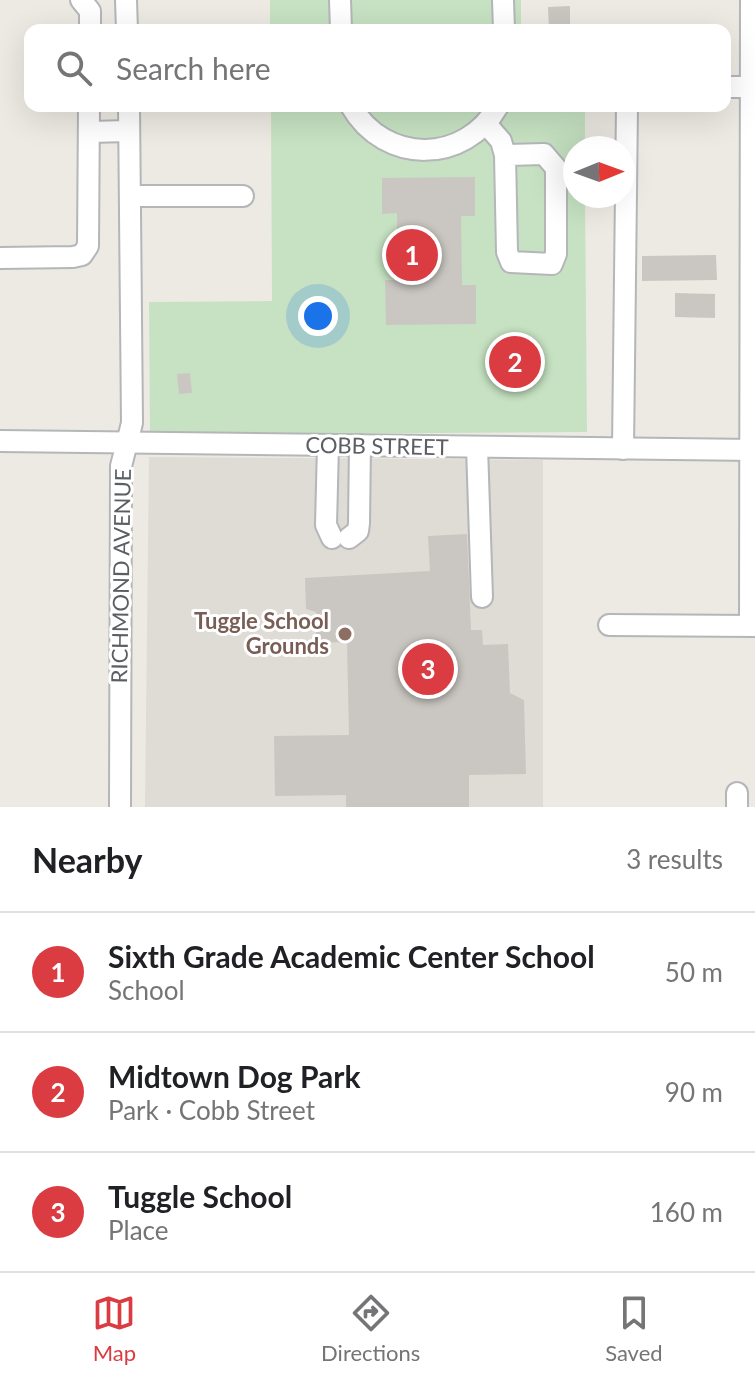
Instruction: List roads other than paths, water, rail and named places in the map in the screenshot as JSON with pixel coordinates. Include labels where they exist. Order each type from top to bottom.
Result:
[{"type":"street","points":[[81,0],[90,11],[90,24]]},
{"type":"street","points":[[126,0],[127,24]]},
{"type":"street","points":[[340,0],[341,24]]},
{"type":"street","points":[[503,0],[504,24]]},
{"type":"street","points":[[609,625],[752,626],[751,0]]},
{"type":"street","points":[[731,87],[750,87]]},
{"type":"street","points":[[0,258],[73,257],[82,255],[88,246],[89,112]]},
{"type":"street","name":"RICHMOND AVENUE","points":[[120,807],[121,466],[132,423],[129,112]]},
{"type":"street","points":[[355,112],[368,130],[386,143],[411,149],[445,148],[469,139],[487,125],[495,112]]},
{"type":"street","points":[[623,449],[627,112]]},
{"type":"street","points":[[487,125],[501,141],[505,155],[507,252],[511,262],[552,264],[556,254],[556,168],[544,154],[505,155]]},
{"type":"street","points":[[89,132],[129,131]]},
{"type":"street","points":[[130,196],[243,196]]},
{"type":"street","name":"COBB STREET","points":[[0,441],[752,450]]},
{"type":"street","points":[[328,445],[326,525],[340,538],[358,531],[360,445]]},
{"type":"street","points":[[477,447],[482,597]]},
{"type":"place","name":"Sixth Grade Academic Center School","points":[[412,255]]},
{"type":"place","name":"Midtown Dog Park","points":[[515,362]]},
{"type":"place","name":"Tuggle School Grounds","points":[[345,634]]},
{"type":"place","name":"Tuggle School","points":[[428,669]]}]
